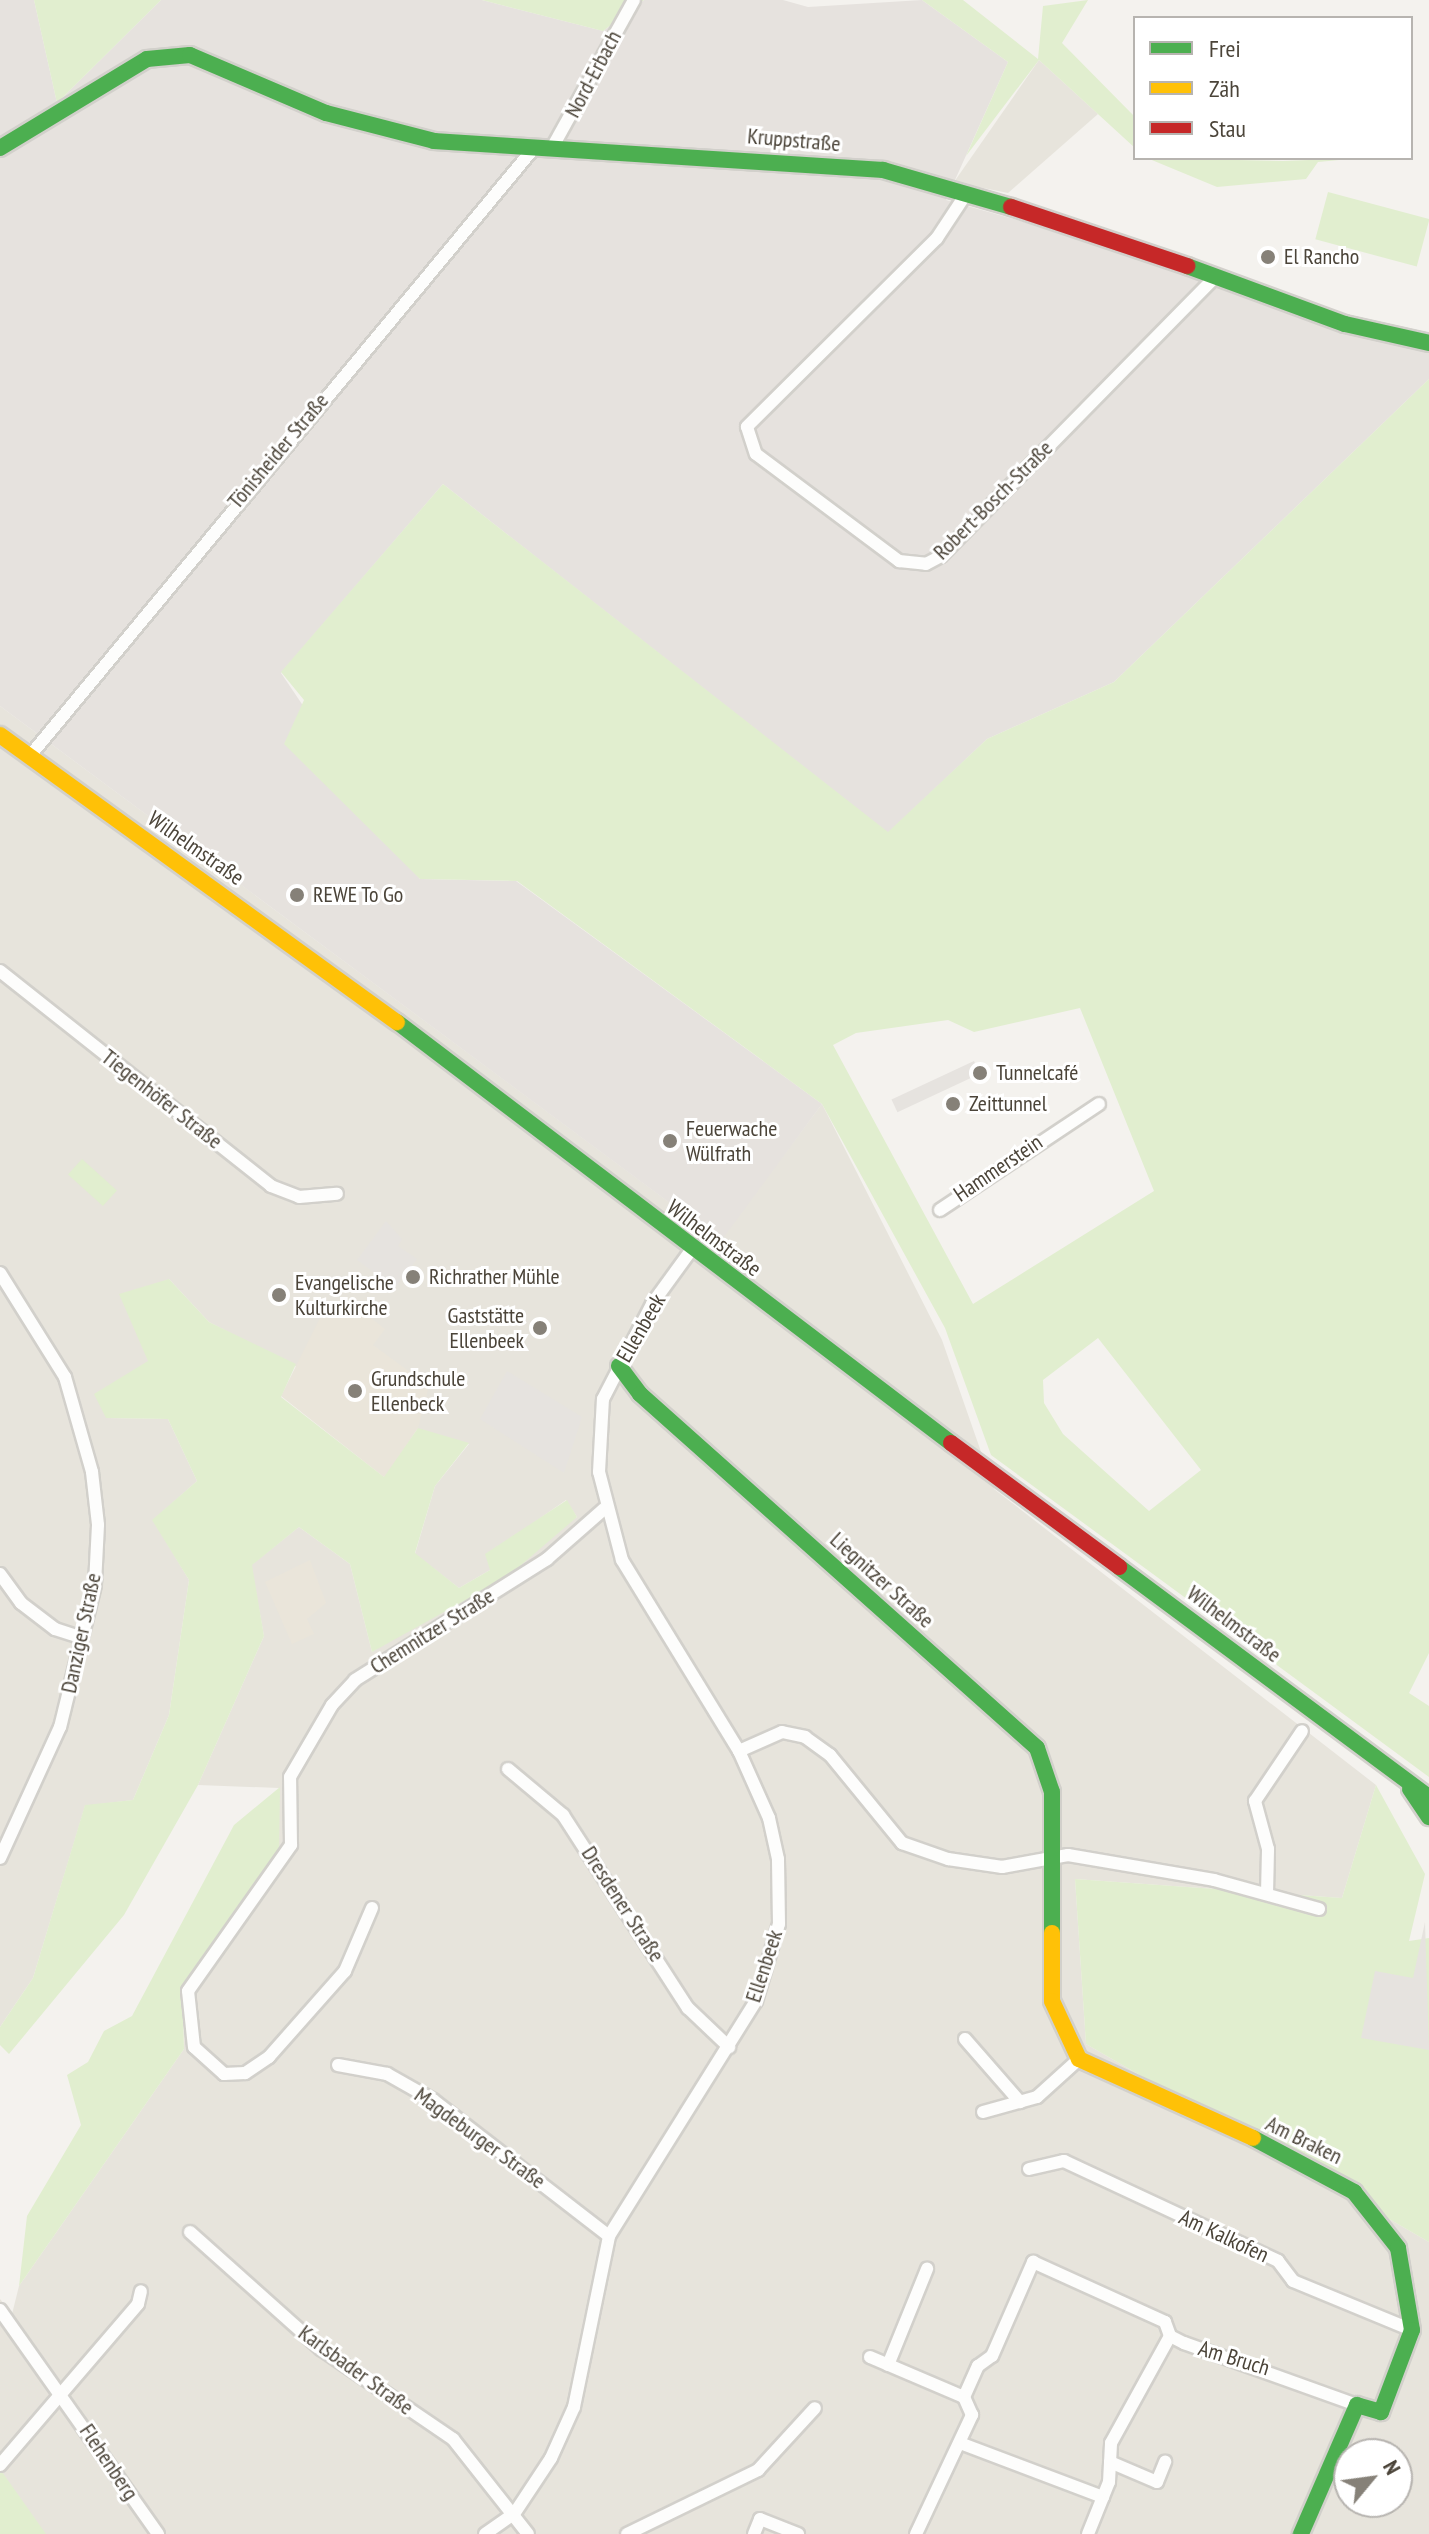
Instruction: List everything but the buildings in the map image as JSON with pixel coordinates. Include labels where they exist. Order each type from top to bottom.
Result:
[{"type":"street","name":"Nord-Erbach","points":[[552,148],[634,0]]},
{"type":"street","name":"Kruppstraße","points":[[0,148],[147,59],[169,52],[211,60],[373,129],[533,149],[863,168],[966,194],[1345,324],[1429,343]]},
{"type":"street","name":"Tönisheider Straße","points":[[29,757],[533,149]]},
{"type":"street","name":"Robert-Bosch-Straße","points":[[966,194],[937,238],[747,427],[756,454],[899,561],[926,564],[941,556],[1214,278]]},
{"type":"street","name":"Wilhelmstraße","points":[[0,735],[379,1008],[692,1249],[1429,1797]]},
{"type":"street","name":"Tiegenhöfer Straße","points":[[0,971],[271,1186],[299,1197],[337,1194]]},
{"type":"street","name":"Hammerstein","points":[[940,1210],[1099,1104]]},
{"type":"street","name":"Ellenbeek","points":[[485,2534],[514,2514],[574,2407],[609,2236],[756,2001],[779,1924],[778,1859],[769,1818],[739,1751],[648,1610],[604,1509],[597,1439],[603,1399],[619,1366],[692,1249]]},
{"type":"street","name":"Danziger Straße","points":[[0,1273],[65,1377],[92,1472],[95,1585],[41,1781],[0,1858]]},
{"type":"street","name":"Liegnitzer Straße","points":[[619,1366],[640,1394],[1037,1748],[1052,1792],[1051,1858]]},
{"type":"street","name":"Chemnitzer Straße","points":[[372,1908],[345,1971],[269,2057],[245,2073],[224,2074],[194,2047],[188,1991],[291,1845],[290,1777],[332,1705],[427,1629],[547,1559],[604,1509]]},
{"type":"street","points":[[0,1574],[21,1603],[55,1629],[82,1638]]},
{"type":"street","points":[[1267,1894],[1268,1849],[1255,1801],[1302,1731]]},
{"type":"street","points":[[739,1751],[782,1732],[805,1737],[830,1755],[902,1843],[986,1865],[1051,1858],[1105,1861],[1267,1894],[1319,1909]]},
{"type":"street","name":"Dresdener Straße","points":[[508,1769],[563,1815],[688,2008],[729,2047]]},
{"type":"street","name":"Wilhelmstraße","points":[[1402,1777],[1429,1817]]},
{"type":"street","points":[[983,2112],[1037,2097],[1079,2059],[1052,2001],[1051,1858]]},
{"type":"street","points":[[965,2039],[1020,2102]]},
{"type":"street","name":"Am Braken","points":[[1079,2059],[1304,2161],[1354,2192],[1398,2248],[1412,2330]]},
{"type":"street","name":"Magdeburger Straße","points":[[338,2065],[387,2074],[433,2100],[609,2236]]},
{"type":"street","name":"Am Kalkofen","points":[[1029,2169],[1064,2161],[1278,2261],[1293,2281],[1412,2330]]},
{"type":"street","name":"Karlsbader Straße","points":[[190,2232],[321,2349],[453,2439],[528,2534]]},
{"type":"street","name":"Am Bruch","points":[[964,2397],[978,2366],[992,2356],[1033,2262],[1165,2322],[1170,2336],[1357,2405]]},
{"type":"street","points":[[888,2365],[927,2269]]},
{"type":"street","points":[[0,2465],[59,2390],[138,2304],[141,2291]]},
{"type":"street","name":"Flehenberg","points":[[0,2310],[158,2534]]},
{"type":"street","points":[[1301,2534],[1357,2405],[1381,2412],[1412,2330]]},
{"type":"street","points":[[1088,2534],[1103,2497],[1110,2462],[1134,2388],[1151,2377],[1170,2336]]},
{"type":"street","points":[[870,2357],[964,2397],[972,2415],[916,2534]]},
{"type":"street","points":[[627,2534],[758,2470],[815,2408]]},
{"type":"street","points":[[960,2443],[1103,2497]]},
{"type":"street","points":[[1110,2462],[1157,2482],[1165,2462]]},
{"type":"street","points":[[754,2534],[760,2519],[798,2534]]},
{"type":"shaded area","points":[[0,0],[34,0],[57,103],[161,0],[482,0],[603,31],[644,0],[783,0],[808,7],[922,0],[1008,62],[946,200],[1088,240],[1346,329],[1429,349],[1429,379],[1114,682],[987,739],[888,833],[443,484],[281,673],[420,879],[516,881],[822,1104],[721,1241],[0,706]]},
{"type":"shaded area","points":[[1039,60],[1098,114],[1008,193],[954,182]]},
{"type":"shaded area","points":[[0,706],[720,1240],[822,1104],[942,1340],[994,1489],[1376,1785],[1342,1898],[1075,1879],[1086,2044],[1429,2242],[1429,2534],[45,2534],[0,2470],[0,2299],[12,2314],[19,2286],[184,2049],[182,1985],[279,1855],[279,1788],[198,1785],[264,1636],[251,1565],[299,1527],[350,1564],[372,1652],[577,1517],[566,1500],[529,1526],[490,1570],[459,1588],[415,1554],[435,1486],[469,1444],[418,1429],[209,1322],[169,1279],[149,1362],[106,1418],[168,1419],[197,1481],[153,1520],[189,1580],[169,1715],[133,1800],[85,1806],[33,1978],[0,2027]]},
{"type":"shaded area","points":[[974,1061],[980,1074],[897,1112],[892,1099]]},
{"type":"shaded area","points":[[386,1221],[402,1239],[398,1246],[417,1259],[395,1288],[357,1260]]},
{"type":"shaded area","name":"Grundschule Ellenbeck","points":[[349,1301],[385,1329],[373,1345],[429,1386],[418,1428],[385,1478],[281,1396],[320,1318]]},
{"type":"shaded area","points":[[507,1371],[582,1417],[564,1473],[480,1419]]},
{"type":"shaded area","points":[[310,1560],[326,1603],[307,1619],[314,1634],[292,1644],[265,1582]]},
{"type":"shaded area","points":[[1425,1922],[1429,2050],[1361,2038],[1375,1971],[1413,1978]]},
{"type":"green space","points":[[34,0],[161,0],[57,103]]},
{"type":"green space","points":[[482,0],[644,0],[603,31]]},
{"type":"green space","points":[[922,0],[963,0],[1038,59],[1043,6],[1088,0],[1062,43],[1133,115],[1133,146],[1039,60],[966,156],[1008,62]]},
{"type":"green space","points":[[1152,160],[1339,160],[1318,162],[1306,179],[1217,187]]},
{"type":"green space","points":[[1328,192],[1429,219],[1417,267],[1315,239]]},
{"type":"green space","points":[[1429,379],[1429,1653],[1409,1693],[1429,1706],[1429,1777],[991,1455],[945,1328],[822,1104],[517,881],[420,879],[284,744],[304,700],[281,672],[443,484],[888,832],[987,739],[1114,682]],"holes":[[[1080,1008],[1154,1191],[973,1304],[833,1045],[856,1033],[948,1020],[974,1032]],[[1098,1338],[1201,1470],[1149,1511],[1063,1434],[1044,1403],[1043,1380]]]},
{"type":"green space","points":[[82,1159],[117,1190],[103,1206],[68,1175]]},
{"type":"green space","points":[[169,1279],[209,1322],[296,1364],[281,1397],[384,1477],[418,1428],[469,1443],[435,1486],[415,1553],[459,1588],[490,1570],[485,1554],[567,1500],[577,1517],[507,1577],[372,1652],[350,1564],[299,1527],[252,1565],[264,1636],[198,1785],[124,1915],[9,2054],[0,2045],[0,2027],[33,1978],[85,1805],[133,1800],[169,1715],[189,1580],[152,1520],[197,1481],[168,1419],[106,1418],[94,1394],[148,1361],[119,1294]]},
{"type":"green space","points":[[1376,1785],[1425,1874],[1409,1941],[1429,1938],[1429,2242],[1086,2044],[1075,1879],[1342,1898]]},
{"type":"green space","points":[[280,1787],[279,1855],[182,1985],[184,2049],[19,2286],[27,2216],[81,2125],[67,2075],[88,2062],[104,2031],[132,2016],[234,1825]]},
{"type":"green space","points":[[0,2469],[46,2534],[0,2534]]},
{"type":"traffic: fast","points":[[0,148],[147,59],[190,55],[326,113],[434,141],[883,170],[1011,207]]},
{"type":"traffic: fast","points":[[1187,266],[1345,324],[1429,343]]},
{"type":"traffic: fast","points":[[397,1022],[951,1443]]},
{"type":"traffic: fast","points":[[619,1366],[640,1394],[1037,1748],[1052,1792],[1052,1933]]},
{"type":"traffic: fast","points":[[1119,1567],[1429,1797]]},
{"type":"traffic: fast","points":[[1410,1789],[1429,1817]]},
{"type":"traffic: fast","points":[[1253,2138],[1354,2192],[1398,2248],[1412,2330],[1381,2412],[1357,2405],[1301,2534]]},
{"type":"traffic: slow","points":[[0,735],[397,1022]]},
{"type":"traffic: slow","points":[[1052,1933],[1052,2001],[1079,2059],[1253,2138]]},
{"type":"traffic: jam","points":[[1011,207],[1187,266]]},
{"type":"traffic: jam","points":[[951,1443],[1119,1567]]},
{"type":"place","name":"El Rancho","points":[[1268,257]]},
{"type":"place","name":"REWE To Go","points":[[297,895]]},
{"type":"place","name":"Tunnelcafé","points":[[980,1073]]},
{"type":"place","name":"Zeittunnel","points":[[953,1104]]},
{"type":"place","name":"Feuerwache Wülfrath","points":[[670,1141]]},
{"type":"place","name":"Richrather Mühle","points":[[413,1277]]},
{"type":"place","name":"Evangelische Kulturkirche","points":[[279,1295]]},
{"type":"place","name":"Gaststätte Ellenbeek","points":[[540,1328]]},
{"type":"place","name":"Grundschule Ellenbeck","points":[[355,1391]]}]
